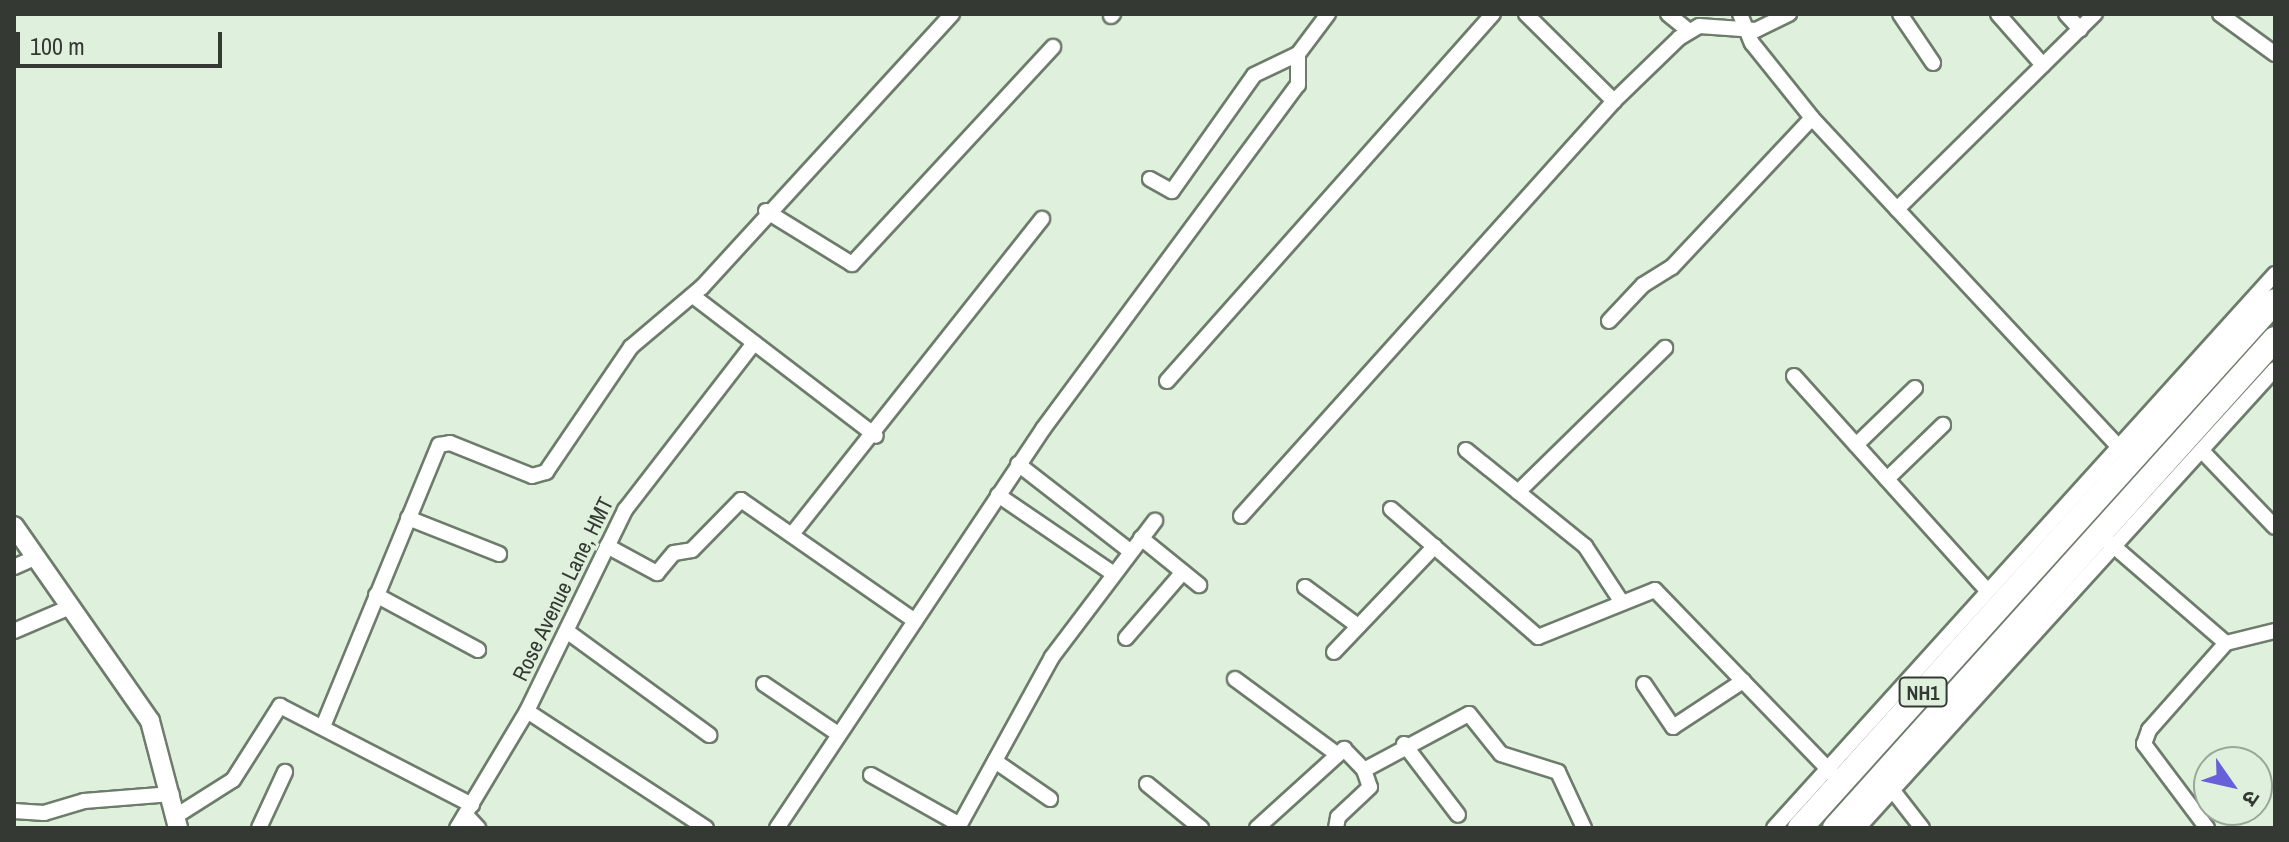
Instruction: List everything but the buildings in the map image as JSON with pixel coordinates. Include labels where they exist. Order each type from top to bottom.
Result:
[{"type":"highway","name":"NH1","points":[[1784,827],[2046,557],[2124,453],[2275,301]]},
{"type":"highway","name":"NH1","points":[[1835,828],[1887,783],[2108,541],[2275,339]]},
{"type":"street","points":[[324,724],[442,443],[541,476],[631,347],[693,296],[766,211],[952,14]]},
{"type":"street","points":[[1150,179],[1172,191],[1254,75],[1298,54],[1328,14]]},
{"type":"street","points":[[1167,381],[1493,14]]},
{"type":"street","points":[[1526,14],[1614,101]]},
{"type":"street","points":[[1668,14],[1689,31]]},
{"type":"street","points":[[1740,14],[1745,32],[1812,118],[2124,453]]},
{"type":"street","points":[[1241,516],[1614,101],[1689,31],[1708,25],[1745,32],[1789,14]]},
{"type":"street","points":[[1900,14],[1933,63]]},
{"type":"street","points":[[1998,14],[2043,65]]},
{"type":"street","points":[[2066,14],[2080,29]]},
{"type":"street","points":[[1897,209],[2095,14]]},
{"type":"street","points":[[2220,14],[2275,54]]},
{"type":"street","points":[[766,211],[842,261],[855,262],[1053,47]]},
{"type":"street","points":[[777,828],[1018,464],[1298,85],[1298,54]]},
{"type":"street","points":[[1609,321],[1643,285],[1672,267],[1812,118]]},
{"type":"street","points":[[793,533],[876,436],[1042,219]]},
{"type":"street","points":[[1391,509],[1538,637],[1621,601],[1655,590],[1834,775],[1987,590],[2124,453],[2275,274]]},
{"type":"street","points":[[693,296],[876,436]]},
{"type":"street","name":"Rose Avenue Lane, HMT","points":[[457,828],[527,711],[633,497],[754,343]]},
{"type":"street","points":[[1518,492],[1665,348]]},
{"type":"street","points":[[2226,643],[2108,541],[2202,451],[2275,369]]},
{"type":"street","points":[[1794,376],[1987,590]]},
{"type":"street","points":[[1856,445],[1915,388]]},
{"type":"street","points":[[1887,479],[1943,425]]},
{"type":"street","points":[[1466,450],[1585,546],[1621,601]]},
{"type":"street","points":[[2202,451],[2275,527]]},
{"type":"street","points":[[1018,464],[1131,552]]},
{"type":"street","points":[[998,495],[1114,574]]},
{"type":"street","points":[[607,546],[657,573],[674,553],[692,550],[738,500],[793,533],[915,621]]},
{"type":"street","points":[[408,518],[499,554]]},
{"type":"street","points":[[871,775],[959,826],[1052,657],[1155,521]]},
{"type":"street","points":[[14,526],[150,721],[172,794],[177,822],[233,780],[277,707],[324,724],[469,810],[478,828]]},
{"type":"street","points":[[1141,538],[1199,585]]},
{"type":"street","points":[[1334,652],[1435,546]]},
{"type":"street","points":[[14,567],[36,557]]},
{"type":"street","points":[[1126,638],[1183,572]]},
{"type":"street","points":[[1305,587],[1358,626]]},
{"type":"street","points":[[376,595],[478,650]]},
{"type":"street","points":[[14,631],[70,607]]},
{"type":"street","points":[[2207,828],[2144,744],[2155,722],[2226,643],[2275,631]]},
{"type":"street","points":[[568,632],[709,735]]},
{"type":"street","points":[[1235,679],[1334,752],[1349,752],[1364,770],[1370,787],[1338,817],[1336,828]]},
{"type":"street","points":[[1644,684],[1673,727],[1743,681]]},
{"type":"street","points":[[764,684],[838,734]]},
{"type":"street","points":[[527,711],[706,828]]},
{"type":"street","points":[[1364,770],[1404,744],[1469,714],[1501,754],[1558,772],[1584,828]]},
{"type":"street","points":[[1404,744],[1458,815]]},
{"type":"street","points":[[1257,828],[1334,752]]},
{"type":"street","points":[[995,761],[1050,799]]},
{"type":"street","points":[[259,828],[285,772]]},
{"type":"street","points":[[1858,828],[1887,783],[1922,828]]},
{"type":"street","points":[[1147,784],[1201,828]]},
{"type":"street","points":[[14,811],[44,813],[84,801],[172,794]]}]
